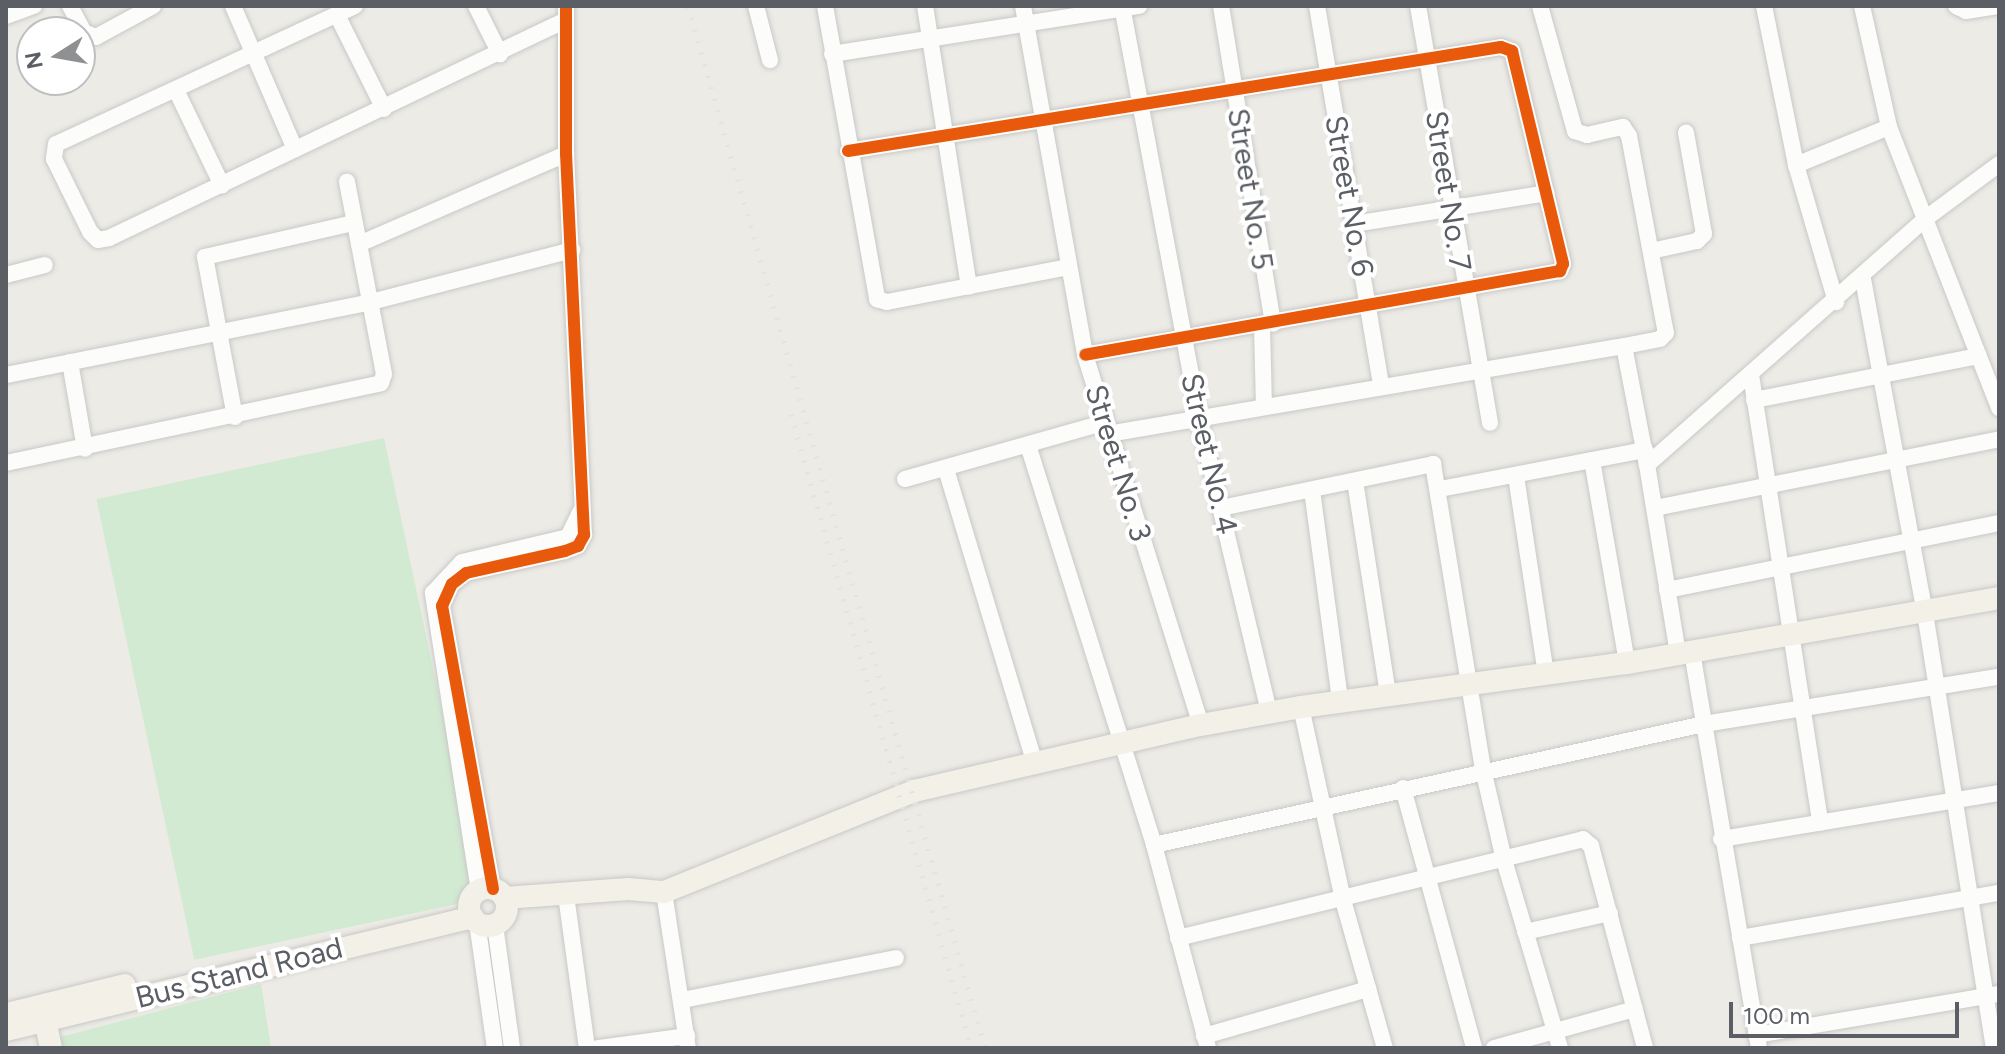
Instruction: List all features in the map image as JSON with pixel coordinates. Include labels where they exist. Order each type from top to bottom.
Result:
[{"type":"main road","name":"Bus Stand Road","points":[[6,1030],[38,1014],[487,907],[567,901],[630,903],[914,791],[1201,725],[1340,701],[1627,663],[1999,598]]},
{"type":"main road","name":"Bus Stand Road","points":[[6,1014],[38,1014]]},
{"type":"main road","points":[[38,1014],[38,1048]]},
{"type":"main road","points":[[38,1014],[51,1048]]},
{"type":"street","points":[[6,16],[34,6]]},
{"type":"street","points":[[70,6],[89,37],[153,6]]},
{"type":"street","points":[[233,6],[295,149]]},
{"type":"street","points":[[355,6],[253,56],[56,144],[54,159],[98,240],[500,54],[566,13]]},
{"type":"street","points":[[476,6],[500,54]]},
{"type":"street","points":[[756,6],[770,60]]},
{"type":"street","points":[[825,6],[848,151],[877,299],[887,302],[1068,267]]},
{"type":"street","points":[[925,6],[969,287]]},
{"type":"street","name":"Street No. 3","points":[[1023,6],[1085,355],[1105,428],[1201,725]]},
{"type":"street","name":"Street No. 5","points":[[1221,6],[1267,325],[1264,407]]},
{"type":"street","name":"Street No. 6","points":[[1317,6],[1381,386]]},
{"type":"street","name":"Street No. 7","points":[[1418,6],[1449,208],[1490,423]]},
{"type":"street","points":[[905,479],[1028,445],[1105,428],[1199,418],[1660,339],[1666,333],[1627,132],[1623,127],[1587,135],[1575,131],[1540,6]]},
{"type":"street","points":[[1764,6],[1796,165],[1836,302]]},
{"type":"street","points":[[1862,6],[1889,127],[1999,408]]},
{"type":"street","points":[[1956,6],[1966,11],[1998,6]]},
{"type":"street","points":[[832,54],[1128,7]]},
{"type":"street","name":"Street No. 4","points":[[1128,7],[1139,104],[1183,340],[1269,712]]},
{"type":"street","points":[[512,1048],[432,607],[443,576],[561,540],[573,530],[580,511],[566,154],[566,13]]},
{"type":"street","points":[[337,15],[384,109]]},
{"type":"street","points":[[848,151],[1427,59],[1510,49],[1547,193],[1562,269],[1267,325],[1085,355]]},
{"type":"street","points":[[176,90],[222,185]]},
{"type":"street","points":[[1796,165],[1889,127]]},
{"type":"street","points":[[1651,251],[1697,241],[1704,234],[1686,133]]},
{"type":"street","points":[[359,244],[566,154]]},
{"type":"street","points":[[1440,489],[1592,460],[1646,457],[1751,375],[1863,279],[1925,219],[1999,164]]},
{"type":"street","points":[[6,463],[235,417],[381,383],[384,374],[347,182]]},
{"type":"street","points":[[1354,224],[1547,193]]},
{"type":"street","points":[[235,417],[220,330],[204,263],[210,252],[354,223]]},
{"type":"street","points":[[6,375],[371,302],[572,250]]},
{"type":"street","points":[[6,275],[45,265]]},
{"type":"street","points":[[1863,279],[1878,377],[1925,613],[1970,899],[1992,995],[1994,1048]]},
{"type":"street","points":[[1624,346],[1655,508],[1667,590],[1704,724],[1757,1042],[1992,995]]},
{"type":"street","points":[[1754,400],[1979,356]]},
{"type":"street","points":[[70,362],[85,449]]},
{"type":"street","points":[[1751,375],[1788,635],[1820,823]]},
{"type":"street","points":[[1655,508],[1999,439]]},
{"type":"street","points":[[1028,445],[1154,845],[1206,1042],[1368,989]]},
{"type":"street","points":[[1592,460],[1627,663]]},
{"type":"street","points":[[1221,508],[1428,463],[1436,468],[1483,769],[1504,860],[1560,1048]]},
{"type":"street","points":[[946,469],[1035,764]]},
{"type":"street","points":[[1516,476],[1546,675]]},
{"type":"street","points":[[1355,481],[1388,695]]},
{"type":"street","points":[[1312,490],[1340,701]]},
{"type":"street","points":[[1667,590],[1909,544],[1999,523]]},
{"type":"street","points":[[1154,845],[1483,769],[1704,724],[1999,677]]},
{"type":"street","points":[[1301,707],[1343,900],[1385,1048]]},
{"type":"street","points":[[1403,788],[1425,881],[1474,1048]]},
{"type":"street","points":[[1721,839],[1999,793]]},
{"type":"street","points":[[1178,938],[1589,841],[1645,1048]]},
{"type":"street","points":[[598,1048],[687,1042],[682,1000],[654,893]]},
{"type":"street","points":[[1740,938],[1999,893]]},
{"type":"street","points":[[567,901],[587,1048]]},
{"type":"street","points":[[487,907],[495,1048]]},
{"type":"street","points":[[1525,932],[1610,913]]},
{"type":"street","points":[[682,1000],[896,958]]},
{"type":"street","points":[[1494,1048],[1635,1009]]},
{"type":"green space","points":[[384,438],[482,899],[194,960],[96,499]]},
{"type":"green space","points":[[261,984],[271,1048],[54,1048],[53,1039]]},
{"type":"railway","points":[[688,6],[985,1048]]},
{"type":"railway","points":[[791,414],[971,1048]]},
{"type":"cycle path","points":[[493,889],[442,606],[452,584],[466,573],[565,551],[578,546],[584,535],[566,154],[566,6]]},
{"type":"cycle path","points":[[848,151],[1501,47],[1512,51],[1563,264],[1560,271],[1085,355]]}]
